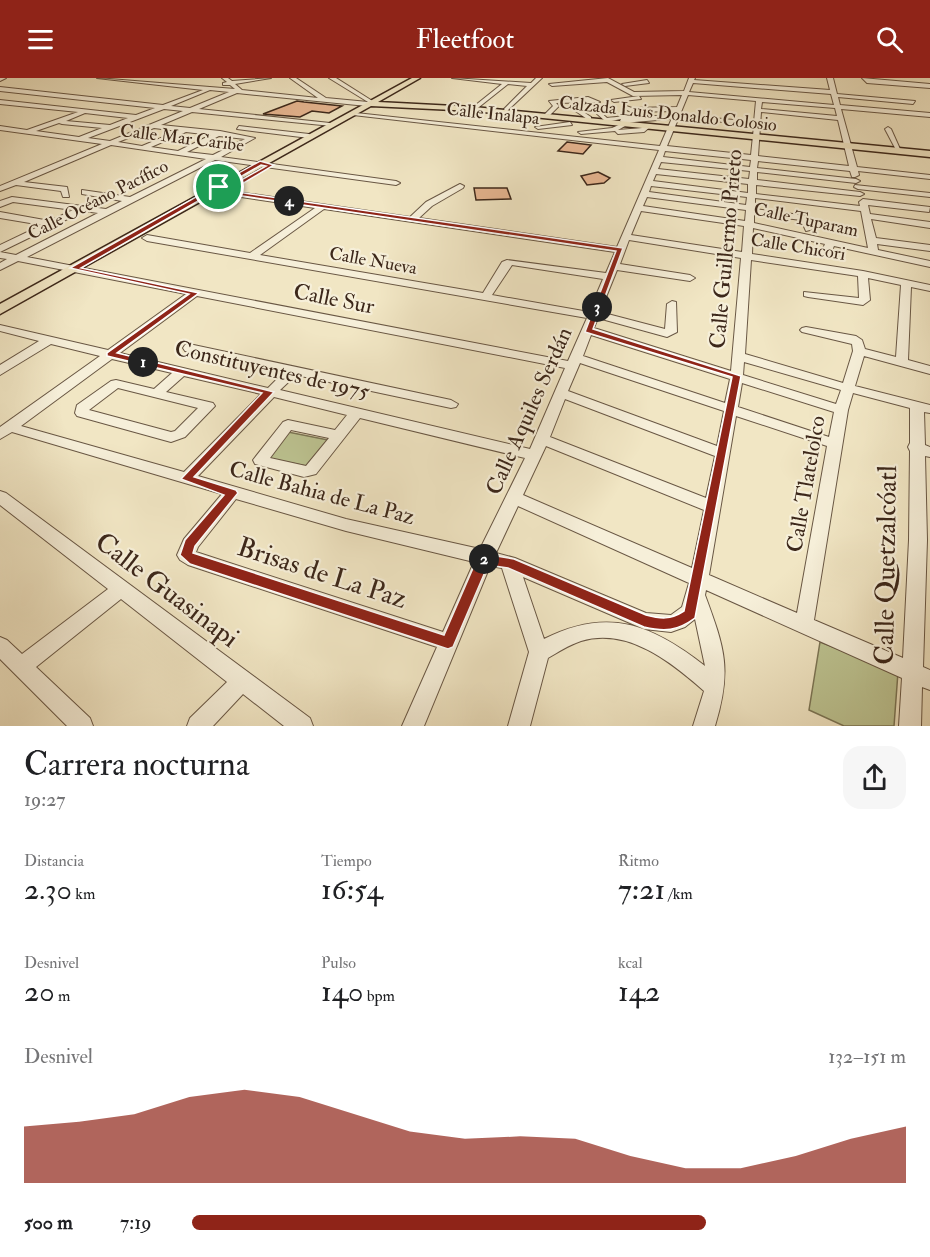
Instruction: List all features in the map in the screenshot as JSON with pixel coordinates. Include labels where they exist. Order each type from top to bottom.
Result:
[{"type":"main road","points":[[0,322],[224,192],[309,136],[417,78]]},
{"type":"main road","points":[[0,310],[356,115],[374,102]]},
{"type":"main road","name":"Calzada Luis Donaldo Colosio","points":[[374,102],[548,114],[569,120],[620,128],[640,121],[668,120],[848,145],[930,153]]},
{"type":"main road","name":"Calzada Luis Donaldo Colosio","points":[[477,108],[530,128],[589,118],[606,120],[620,128]]},
{"type":"street","points":[[100,78],[155,81]]},
{"type":"street","points":[[119,78],[238,91]]},
{"type":"street","points":[[125,79],[130,78]]},
{"type":"street","points":[[202,86],[228,80],[268,78]]},
{"type":"street","points":[[293,78],[322,99]]},
{"type":"street","points":[[332,78],[374,102]]},
{"type":"street","points":[[455,78],[532,85]]},
{"type":"street","points":[[506,110],[539,78]]},
{"type":"street","points":[[539,101],[568,99],[634,78]]},
{"type":"street","points":[[257,79],[277,95]]},
{"type":"street","points":[[691,79],[832,87],[913,102]]},
{"type":"street","name":"Calle Aquiles Serdán","points":[[413,726],[484,559],[542,440],[653,171],[668,120],[691,79]]},
{"type":"street","points":[[228,80],[238,91]]},
{"type":"street","points":[[469,90],[482,80]]},
{"type":"street","points":[[136,90],[155,81]]},
{"type":"street","points":[[477,108],[507,82]]},
{"type":"street","points":[[555,102],[587,92],[621,84],[647,82],[621,84],[555,102]]},
{"type":"street","points":[[867,82],[930,86]]},
{"type":"street","points":[[165,93],[189,84],[210,89],[374,102]]},
{"type":"street","points":[[552,84],[587,92]]},
{"type":"street","points":[[621,84],[683,96]]},
{"type":"street","points":[[621,84],[656,97]]},
{"type":"street","points":[[609,93],[621,84],[683,96],[721,100],[759,100],[930,115]]},
{"type":"street","points":[[903,84],[930,91]]},
{"type":"street","points":[[903,84],[926,121]]},
{"type":"street","points":[[832,87],[874,252]]},
{"type":"street","points":[[0,89],[330,125]]},
{"type":"street","points":[[80,139],[210,89]]},
{"type":"street","points":[[545,90],[587,92]]},
{"type":"street","points":[[0,189],[238,91]]},
{"type":"street","points":[[548,114],[561,94],[587,92]]},
{"type":"street","points":[[106,100],[126,93]]},
{"type":"street","points":[[4,109],[54,94]]},
{"type":"street","points":[[561,94],[568,99]]},
{"type":"street","points":[[135,103],[156,96]]},
{"type":"street","points":[[614,100],[632,105],[656,97],[683,96]]},
{"type":"street","points":[[616,109],[683,96]]},
{"type":"street","name":"Calle Guillermo Prieto","points":[[697,587],[710,506],[723,454],[737,376],[759,100]]},
{"type":"street","points":[[26,132],[115,101]]},
{"type":"street","points":[[0,102],[136,117]]},
{"type":"street","points":[[555,102],[559,110],[580,132]]},
{"type":"street","points":[[576,109],[589,118]]},
{"type":"street","points":[[606,110],[596,111],[606,120],[668,120]]},
{"type":"street","points":[[758,110],[840,118]]},
{"type":"street","points":[[878,110],[904,170]]},
{"type":"street","name":"Calle Inalapa","points":[[356,115],[530,128],[552,136],[595,137],[653,171]]},
{"type":"street","points":[[703,119],[756,132]]},
{"type":"street","points":[[57,122],[110,128]]},
{"type":"street","name":"Calle Océano Pacífico","points":[[0,267],[252,138],[189,126],[155,126]]},
{"type":"street","points":[[143,148],[189,126],[309,136]]},
{"type":"street","name":"Calle Mar Caribe","points":[[0,128],[396,183]]},
{"type":"street","points":[[595,137],[620,128]]},
{"type":"street","points":[[552,136],[580,132],[595,137],[620,128]]},
{"type":"street","points":[[179,153],[220,133]]},
{"type":"street","points":[[653,171],[753,170],[859,191],[929,209]]},
{"type":"street","points":[[653,171],[753,170],[859,191],[930,225]]},
{"type":"street","points":[[753,170],[859,191],[930,195]]},
{"type":"street","points":[[653,171],[751,205],[805,218],[809,230]]},
{"type":"street","points":[[859,191],[930,177]]},
{"type":"street","points":[[751,205],[930,182]]},
{"type":"street","points":[[14,183],[64,189],[66,195]]},
{"type":"street","points":[[413,219],[429,204],[460,186]]},
{"type":"street","points":[[85,192],[131,201]]},
{"type":"street","name":"Calle Chicori","points":[[224,192],[413,219],[748,256],[863,274],[930,288]]},
{"type":"street","points":[[0,204],[12,199],[87,207],[107,212]]},
{"type":"street","points":[[252,256],[323,206]]},
{"type":"street","points":[[0,249],[87,207]]},
{"type":"street","name":"Calle Tuparam","points":[[638,208],[748,224],[930,264]]},
{"type":"street","points":[[0,215],[75,229]]},
{"type":"street","points":[[891,229],[930,233]]},
{"type":"street","points":[[6,236],[18,231],[57,238]]},
{"type":"street","name":"Calle Nueva","points":[[147,238],[485,298],[592,320]]},
{"type":"street","points":[[871,240],[930,248]]},
{"type":"street","points":[[805,251],[825,255],[830,242]]},
{"type":"street","name":"Calle Sur","points":[[0,255],[575,362],[836,444]]},
{"type":"street","points":[[485,298],[507,264],[512,262],[690,278]]},
{"type":"street","points":[[808,294],[863,302],[866,300],[863,274]]},
{"type":"street","points":[[902,363],[906,282]]},
{"type":"street","points":[[5,430],[195,293]]},
{"type":"street","points":[[592,320],[667,333],[670,332],[672,304]]},
{"type":"street","points":[[592,320],[737,376],[841,410]]},
{"type":"street","name":"Constituyentes de 1975","points":[[0,328],[357,411],[534,455]]},
{"type":"street","points":[[806,330],[852,339],[858,343],[859,351],[930,370]]},
{"type":"street","points":[[0,371],[49,340]]},
{"type":"street","points":[[189,348],[451,404]]},
{"type":"street","name":"Calle Tlatelolco","points":[[804,626],[841,410],[859,351]]},
{"type":"street","points":[[739,356],[923,407]]},
{"type":"street","points":[[186,479],[294,369]]},
{"type":"street","points":[[158,392],[182,371]]},
{"type":"street","points":[[116,384],[158,392],[206,404],[207,408],[180,435],[171,436],[81,411],[116,384]]},
{"type":"street","points":[[561,393],[723,454]]},
{"type":"street","name":"Calle Quetzalcóatl","points":[[910,726],[911,672],[923,600],[923,407]]},
{"type":"street","points":[[338,435],[288,425],[260,460],[304,472],[311,471],[357,411]]},
{"type":"street","name":"Calle Bahia de La Paz","points":[[5,430],[346,525],[509,563],[644,621],[663,625],[679,622],[690,614],[697,587]]},
{"type":"street","points":[[542,440],[710,506]]},
{"type":"street","name":"Brisas de La Paz","points":[[232,493],[190,544],[186,555],[194,560],[448,642]]},
{"type":"street","name":"Calle Guasinapi","points":[[0,497],[302,726]]},
{"type":"street","points":[[514,498],[697,587],[804,626],[930,680]]},
{"type":"street","points":[[509,563],[539,652],[519,726]]},
{"type":"street","points":[[697,587],[716,667],[715,687],[704,726]]},
{"type":"street","points":[[21,667],[121,589]]},
{"type":"street","points":[[539,652],[581,633],[613,629],[644,639],[682,658],[715,687]]},
{"type":"street","points":[[0,646],[82,726]]},
{"type":"street","points":[[198,726],[243,680]]},
{"type":"green space","points":[[288,432],[328,440],[306,466],[268,458]]},
{"type":"green space","points":[[820,642],[898,672],[894,726],[844,726],[809,710]]},
{"type":"building","points":[[297,101],[342,106],[329,113],[312,111],[300,117],[263,114]]},
{"type":"building","points":[[567,142],[591,145],[583,154],[558,151]]},
{"type":"building","points":[[598,172],[610,178],[604,183],[587,185],[581,176]]},
{"type":"building","points":[[474,188],[507,188],[511,199],[476,200]]},
{"type":"route","points":[[260,163],[271,165],[224,192],[620,250],[588,330],[737,376],[723,454],[710,506],[699,579],[690,614],[679,622],[663,625],[644,621],[509,563],[484,559],[448,642],[194,560],[186,555],[190,544],[232,493],[186,479],[269,392],[110,354],[195,293],[74,268],[219,187],[260,163]]}]
